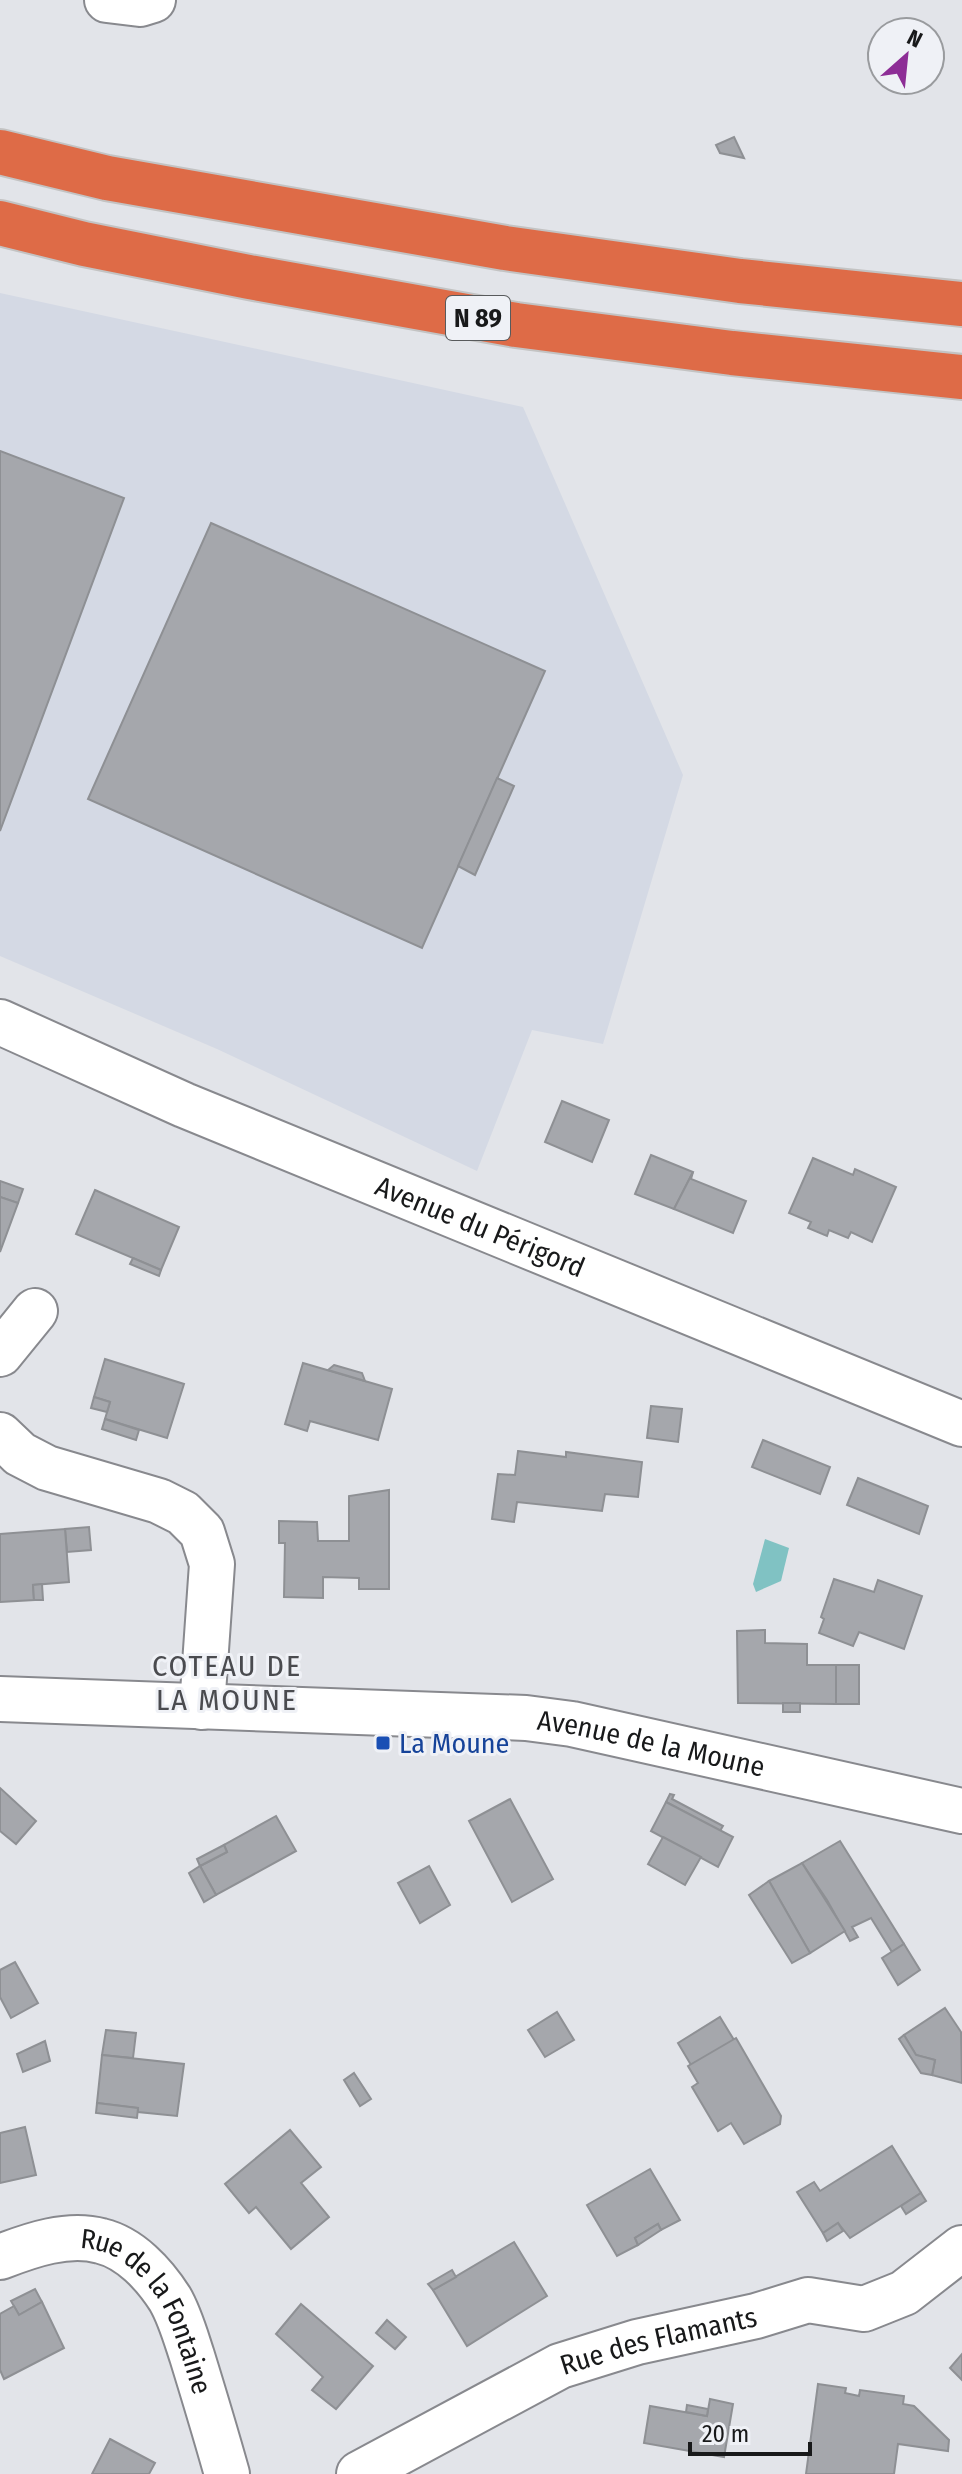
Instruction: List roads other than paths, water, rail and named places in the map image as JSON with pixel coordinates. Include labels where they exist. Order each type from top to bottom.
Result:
[{"type":"highway","points":[[0,152],[107,178],[505,248],[740,281],[962,304]]},
{"type":"highway","name":"N 89","points":[[0,223],[84,244],[249,277],[516,325],[732,353],[962,377]]},
{"type":"street","points":[[107,0],[140,4],[153,0]]},
{"type":"street","name":"Avenue du Périgord","points":[[0,1022],[243,1129],[962,1424]]},
{"type":"street","points":[[0,1354],[35,1311]]},
{"type":"street","points":[[0,1435],[20,1454],[47,1468],[159,1501],[183,1513],[202,1532],[212,1564],[202,1707]]},
{"type":"street","name":"Avenue de la Moune","points":[[0,1699],[526,1718],[572,1724],[962,1811]]},
{"type":"street","name":"Rue de la Fontaine","points":[[0,2257],[32,2244],[75,2238],[100,2240],[125,2250],[148,2271],[170,2300],[186,2340],[227,2474]]},
{"type":"street","name":"Rue des Flamants","points":[[359,2474],[560,2366],[637,2342],[756,2316],[808,2300],[864,2309],[904,2293],[962,2248]]},
{"type":"water","points":[[765,1539],[789,1548],[781,1581],[756,1592],[753,1584]]},
{"type":"place","name":"La Moune","points":[[383,1743]]},
{"type":"district","name":"COTEAU DE LA MOUNE","points":[[227,1683]]}]
